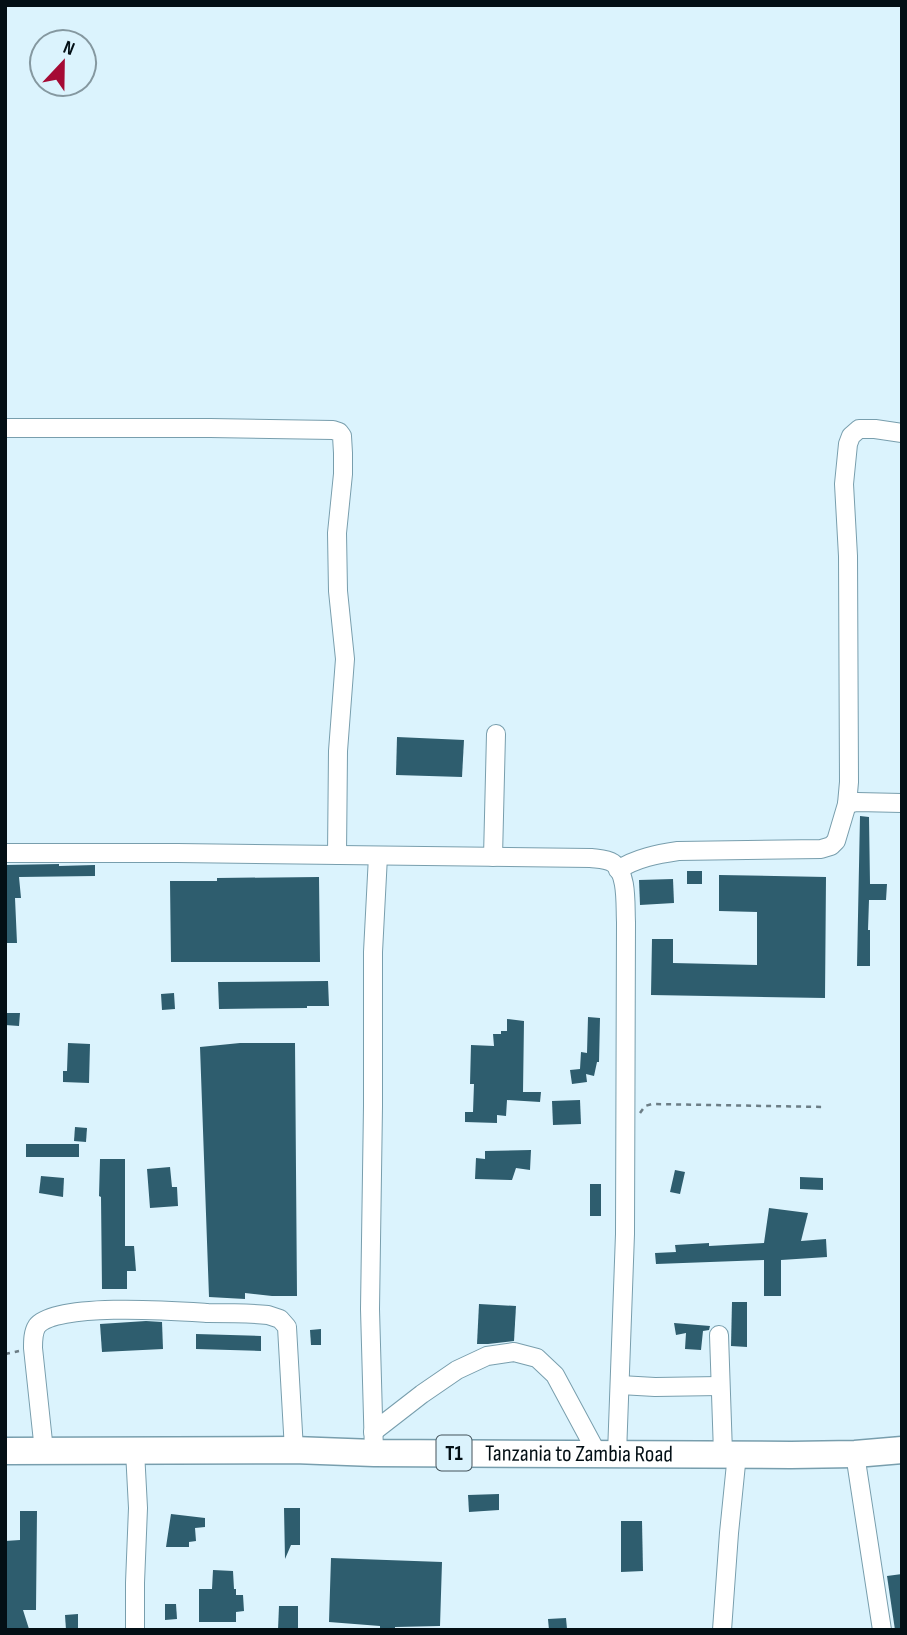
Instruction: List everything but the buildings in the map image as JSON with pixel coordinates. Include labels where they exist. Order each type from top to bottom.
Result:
[{"type":"highway","name":"Tanzania to Zambia Road","points":[[5,1451],[294,1450],[374,1442],[607,1454],[855,1454],[902,1450]]},
{"type":"street","points":[[5,428],[210,428],[339,432],[342,436],[343,453],[337,568],[345,660],[338,751],[337,855]]},
{"type":"street","points":[[618,870],[632,862],[678,851],[821,849],[836,841],[847,804],[849,782],[848,556],[844,484],[847,451],[851,436],[859,429],[902,433]]},
{"type":"street","points":[[493,857],[496,734]]},
{"type":"street","points":[[847,804],[902,803]]},
{"type":"street","points":[[5,853],[591,858],[611,862],[616,866],[623,879],[626,922],[625,1234],[620,1385],[607,1454]]},
{"type":"street","points":[[374,1442],[370,1282],[373,952],[378,856]]},
{"type":"street","points":[[44,1451],[33,1348],[38,1325],[49,1318],[81,1312],[138,1309],[255,1314],[280,1319],[287,1327],[294,1450]]},
{"type":"street","points":[[719,1335],[720,1387],[730,1454],[729,1533],[722,1630]]},
{"type":"street","points":[[374,1442],[422,1394],[457,1370],[487,1356],[513,1352],[537,1358],[555,1375],[607,1454]]},
{"type":"street","points":[[620,1385],[720,1387]]},
{"type":"street","points":[[135,1451],[138,1508],[135,1630]]},
{"type":"street","points":[[855,1454],[882,1630]]},
{"type":"path","points":[[625,1121],[636,1117],[645,1106],[652,1104],[826,1107]]}]
